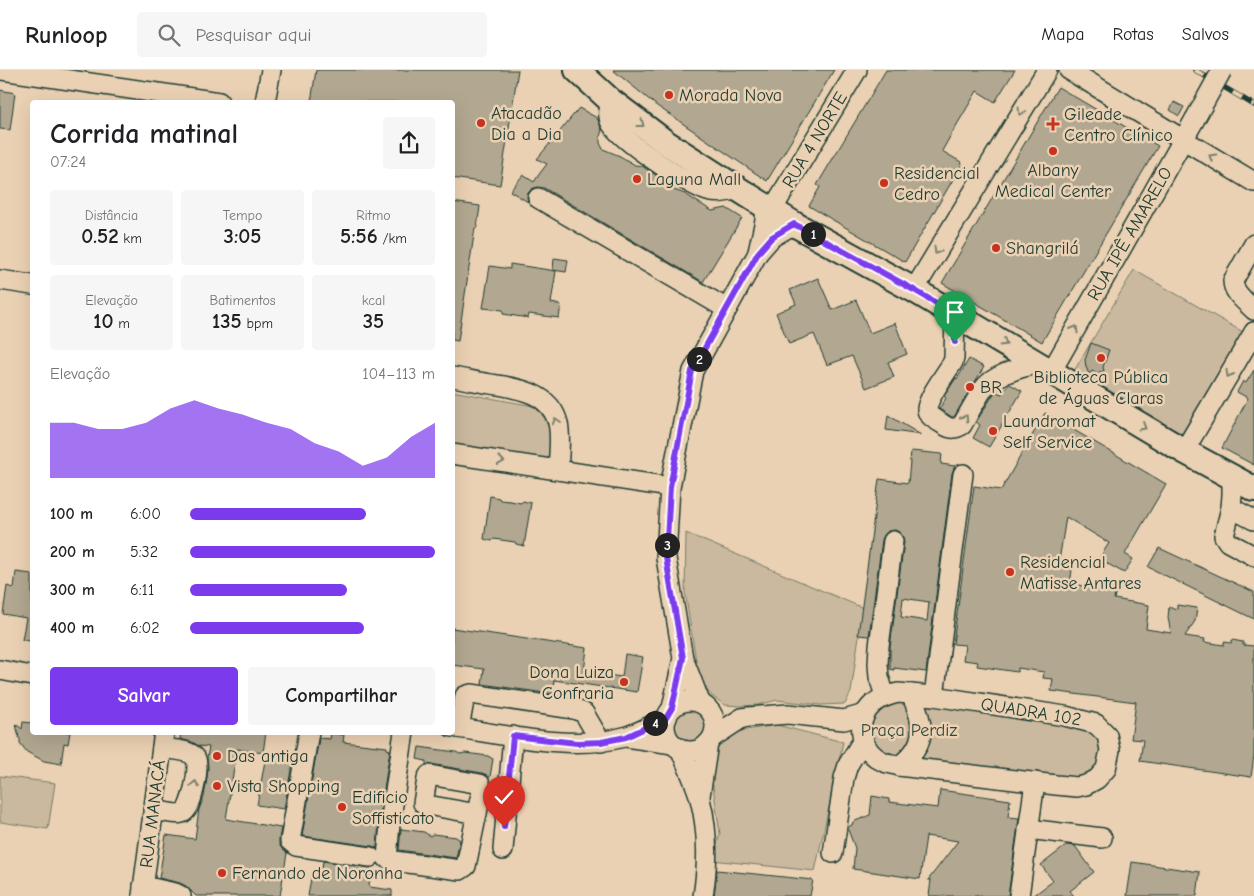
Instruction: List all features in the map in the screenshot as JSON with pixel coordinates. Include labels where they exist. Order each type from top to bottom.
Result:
[{"type":"main road","points":[[577,70],[611,101],[665,142],[794,224],[914,290],[1184,451],[1254,489]]},
{"type":"street","points":[[2,70],[206,100]]},
{"type":"street","points":[[265,100],[271,70]]},
{"type":"street","name":"RUA 4 NORTE","points":[[758,253],[769,208],[857,70]]},
{"type":"street","points":[[914,290],[1047,70]]},
{"type":"street","points":[[1069,70],[1254,182]]},
{"type":"street","name":"RUA IPÊ AMARELO","points":[[1044,367],[1184,140],[1222,70]]},
{"type":"street","points":[[538,198],[727,309]]},
{"type":"street","name":"RUA 4 NORTE","points":[[704,705],[683,658],[666,558],[670,487],[692,371],[758,253],[772,237],[794,224]]},
{"type":"street","points":[[1251,301],[1236,291],[1233,281],[1254,244]]},
{"type":"street","points":[[0,280],[30,285]]},
{"type":"street","points":[[955,314],[954,358],[926,408],[930,415],[946,427],[952,429],[962,425],[985,387],[995,379],[1015,370],[1044,367]]},
{"type":"street","points":[[1184,451],[1254,332]]},
{"type":"street","points":[[455,378],[524,390],[545,402],[558,421],[558,470]]},
{"type":"street","points":[[455,454],[670,487]]},
{"type":"street","points":[[934,696],[963,474]]},
{"type":"street","points":[[1232,478],[1231,508],[1225,538],[1233,545],[1254,556]]},
{"type":"street","points":[[1231,508],[1254,520]]},
{"type":"street","points":[[833,852],[844,778],[848,765],[853,758],[872,704],[885,696],[879,677],[878,664],[893,541]]},
{"type":"street","name":"RUA 4 NORTE","points":[[669,713],[683,658]]},
{"type":"street","points":[[0,670],[30,676]]},
{"type":"street","name":"QUADRA 102","points":[[863,728],[868,748],[884,762],[899,766],[1076,787],[1086,785],[1097,779],[1106,769],[1110,750],[1107,735],[1096,724],[1071,717],[934,696],[898,693],[885,696]]},
{"type":"street","points":[[601,742],[584,713],[574,709],[471,694],[465,696],[456,728],[577,743],[601,742],[626,737],[669,713],[679,703],[687,701],[742,718],[788,714],[844,720],[863,728]]},
{"type":"street","points":[[899,766],[910,758],[918,747],[922,731],[920,714],[911,694]]},
{"type":"street","points":[[700,797],[710,740],[715,730],[713,715],[704,705]]},
{"type":"street","points":[[669,713],[665,722],[665,731],[668,738],[676,746],[700,797],[706,853],[703,896]]},
{"type":"street","points":[[626,737],[676,746],[687,751],[695,750],[702,748],[710,740],[742,718]]},
{"type":"street","points":[[308,735],[290,841],[296,846],[370,857]]},
{"type":"street","points":[[404,735],[390,824],[387,858],[460,870],[466,866],[477,814]]},
{"type":"street","points":[[503,850],[513,736]]},
{"type":"street","points":[[153,810],[178,814],[185,812],[192,797],[198,767],[198,761],[195,757],[163,740]]},
{"type":"street","name":"RUA MANACÁ","points":[[143,891],[163,740]]},
{"type":"street","points":[[853,758],[877,757]]},
{"type":"street","points":[[1019,896],[1034,782]]},
{"type":"street","points":[[1028,829],[1102,838]]},
{"type":"street","points":[[143,891],[175,893],[181,896]]},
{"type":"green space","points":[[1134,270],[1243,332],[1181,435],[1074,371]]},
{"type":"green space","points":[[455,392],[539,407],[554,425],[552,458],[539,463],[455,449]]},
{"type":"green space","points":[[686,533],[863,608],[851,692],[845,704],[821,705],[777,700],[758,705],[741,706],[725,705],[713,697],[700,683],[696,661],[685,592]]},
{"type":"green space","name":"Praça Perdiz","points":[[941,698],[940,707],[1064,725],[1096,724],[1110,750],[1086,785],[877,757],[865,714],[873,704]]},
{"type":"green space","points":[[687,701],[700,702],[708,708],[713,715],[715,730],[702,748],[687,751],[668,738],[665,731],[665,723],[679,703]]},
{"type":"green space","points":[[777,725],[843,742],[815,871],[712,860],[720,834],[710,766],[718,743],[733,732]]},
{"type":"green space","points":[[0,776],[55,783],[48,829],[0,822]]},
{"type":"building","name":"Atacadão Dia a Dia","points":[[316,70],[518,70],[500,185],[455,178],[455,100],[311,100]]},
{"type":"building","points":[[613,70],[834,70],[767,181],[657,106]]},
{"type":"building","name":"Residencial Cedro","points":[[886,70],[1015,70],[995,102],[977,91],[952,133],[942,151],[962,164],[905,262],[809,206],[820,187],[817,185]]},
{"type":"building","points":[[1058,87],[1158,146],[1042,342],[942,283]]},
{"type":"building","points":[[0,90],[15,93],[10,130],[0,129]]},
{"type":"building","points":[[1174,102],[1184,107],[1179,116],[1170,110]]},
{"type":"building","points":[[579,108],[597,118],[602,130],[600,143],[603,149],[635,165],[642,166],[668,183],[671,189],[685,194],[712,211],[726,208],[742,218],[703,282],[544,188],[532,189],[528,193],[528,202],[510,191],[523,175],[534,182],[547,164],[537,159]]},
{"type":"building","points":[[455,202],[480,206],[458,341],[455,340]]},
{"type":"building","points":[[554,258],[568,260],[566,272],[553,270]]},
{"type":"building","points":[[510,264],[556,271],[551,303],[561,305],[559,318],[529,314],[528,318],[503,314],[503,310],[483,308],[490,266],[510,269]]},
{"type":"building","points":[[818,278],[832,310],[856,300],[870,333],[895,323],[907,354],[888,362],[894,377],[866,388],[852,356],[827,365],[814,334],[789,344],[776,313],[796,304],[790,290]]},
{"type":"building","name":"Biblioteca Pública de Águas Claras","points":[[1091,343],[1109,350],[1103,367],[1104,371],[1096,373],[1092,371],[1089,374],[1085,360]]},
{"type":"building","points":[[969,359],[984,367],[954,417],[952,417],[939,409],[946,398],[944,396]]},
{"type":"building","points":[[1254,370],[1254,465],[1222,448],[1248,398],[1237,392],[1243,381],[1246,383]]},
{"type":"building","points":[[1010,384],[1022,391],[989,447],[973,438],[980,425],[976,422],[993,395],[996,392],[1002,394]]},
{"type":"building","points":[[1045,413],[1166,484],[1125,554],[1133,559],[1124,573],[1099,559],[1109,543],[1066,517],[1059,561],[1073,563],[1070,584],[1116,590],[1114,599],[1149,605],[1146,629],[1171,633],[1168,618],[1169,607],[1177,609],[1177,605],[1197,608],[1195,621],[1185,636],[1205,639],[1204,642],[1224,645],[1224,642],[1231,643],[1232,640],[1243,642],[1243,645],[1254,646],[1254,755],[1251,777],[1140,761],[1143,740],[1131,739],[1136,702],[1051,691],[1053,679],[1043,678],[1044,672],[1018,668],[1017,672],[977,666],[978,662],[963,660],[965,645],[953,644],[974,486],[1001,490]]},
{"type":"building","points":[[888,415],[921,435],[886,430]]},
{"type":"building","points":[[911,451],[942,454],[941,464],[955,466],[952,473],[926,672],[890,669],[890,647],[904,542],[903,536],[895,530],[888,531],[882,540],[869,636],[858,635],[879,479],[908,483]],"holes":[[[903,598],[929,602],[927,621],[901,617]]]},
{"type":"building","points":[[490,496],[500,500],[531,503],[524,546],[515,542],[484,539]]},
{"type":"building","points":[[1159,548],[1254,592],[1254,619],[1148,567]]},
{"type":"building","points":[[16,572],[30,574],[30,641],[22,640],[26,618],[3,614],[7,586],[14,588]]},
{"type":"building","points":[[455,628],[587,648],[584,672],[622,677],[625,654],[643,657],[637,692],[554,680],[552,694],[482,684],[484,669],[455,665]]},
{"type":"building","points":[[23,722],[30,723],[30,735],[70,735],[68,744],[64,743],[61,764],[44,761],[27,752],[20,743],[16,724],[22,729]]},
{"type":"building","points":[[181,735],[266,735],[263,753],[237,749],[226,819],[281,828],[279,844],[287,853],[280,896],[196,896],[180,883],[159,878],[166,835],[195,839],[199,809],[204,797],[207,778],[209,747],[199,746],[180,739]]},
{"type":"building","name":"Edificio Soffisticato","points":[[331,735],[344,735],[343,742],[387,747],[390,750],[377,848],[302,836],[319,738],[330,739]]},
{"type":"building","points":[[419,747],[460,754],[488,756],[493,759],[490,777],[482,773],[431,764],[426,765],[426,761],[417,759]]},
{"type":"building","points":[[266,755],[293,759],[284,809],[257,805]]},
{"type":"building","points":[[940,790],[1010,800],[1008,817],[1019,818],[1008,896],[929,896],[931,880],[928,880],[958,841],[926,836],[920,879],[853,869],[855,848],[848,827],[853,822],[870,815],[872,796],[889,799],[889,802],[938,808]]},
{"type":"building","points":[[401,829],[424,832],[430,836],[433,834],[456,837],[460,840],[456,858],[399,850]]},
{"type":"building","points":[[1067,845],[1075,846],[1094,872],[1070,891],[1074,896],[1033,896],[1053,881],[1041,865]]},
{"type":"building","points":[[323,861],[371,868],[369,887],[392,890],[392,896],[308,896],[311,878],[320,879]]},
{"type":"building","points":[[1132,862],[1200,872],[1197,896],[1127,896]]},
{"type":"building","points":[[717,870],[813,880],[810,896],[714,896]]},
{"type":"railway","points":[[1195,70],[1254,105]]},
{"type":"place","name":"Morada Nova","points":[[669,95]]},
{"type":"place","name":"Atacadão Dia a Dia","points":[[481,123]]},
{"type":"place","name":"Gileade Centro Clínico","points":[[1053,124]]},
{"type":"place","name":"Albany Medical Center","points":[[1053,151]]},
{"type":"place","name":"Laguna Mall","points":[[637,179]]},
{"type":"place","name":"Residencial Cedro","points":[[884,183]]},
{"type":"place","name":"Shangrilá","points":[[996,248]]},
{"type":"place","name":"Biblioteca Pública de Águas Claras","points":[[1101,358]]},
{"type":"place","name":"BR","points":[[970,387]]},
{"type":"place","name":"Laundromat Self Service","points":[[993,431]]},
{"type":"place","name":"Residencial Matisse Antares","points":[[1010,572]]},
{"type":"place","name":"Dona Luiza Confraria","points":[[624,682]]},
{"type":"place","name":"Das antiga","points":[[217,756]]},
{"type":"place","name":"Vista Shopping","points":[[217,786]]},
{"type":"place","name":"Edificio Soffisticato","points":[[342,807]]},
{"type":"place","name":"Fernando de Noronha","points":[[222,873]]},
{"type":"route","points":[[504,827],[513,736],[577,743],[601,742],[626,737],[666,718],[672,708],[683,658],[666,558],[670,487],[692,371],[758,253],[772,237],[794,224],[914,290],[955,314],[955,342]]}]
